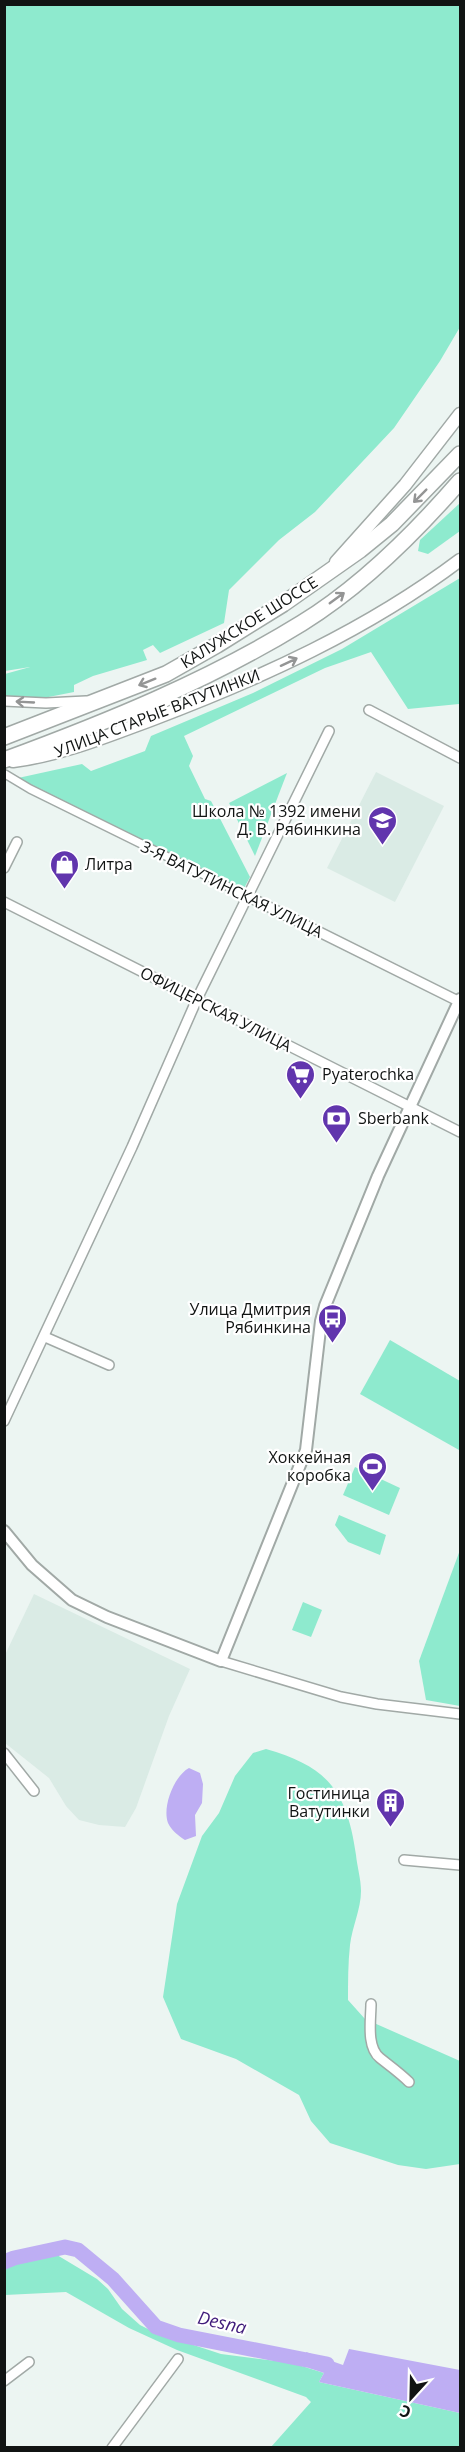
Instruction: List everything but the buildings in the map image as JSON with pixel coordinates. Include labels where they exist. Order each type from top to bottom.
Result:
[{"type":"highway","name":"КАЛУЖСКОЕ ШОССЕ","points":[[4,737],[166,674],[283,604],[360,550],[392,524],[460,454]]},
{"type":"highway","name":"КАЛУЖСКОЕ ШОССЕ","points":[[4,761],[99,725],[175,692],[303,623],[358,583],[425,521],[460,482]]},
{"type":"main road","points":[[326,573],[405,485],[460,414]]},
{"type":"main road","name":"УЛИЦА СТАРЫЕ ВАТУТИНКИ","points":[[4,761],[38,758],[118,732],[203,700],[315,650],[390,609],[460,560]]},
{"type":"street","points":[[118,732],[215,672]]},
{"type":"street","points":[[4,701],[46,703],[100,700]]},
{"type":"street","points":[[369,710],[460,758]]},
{"type":"street","points":[[4,1421],[45,1337],[197,999],[328,730]]},
{"type":"street","name":"3-Я ВАТУТИНСКАЯ УЛИЦА","points":[[5,774],[21,784],[460,1001]]},
{"type":"street","points":[[4,868],[17,842]]},
{"type":"street","name":"ОФИЦЕРСКАЯ УЛИЦА","points":[[4,902],[460,1132]]},
{"type":"street","points":[[221,1661],[306,1450],[321,1322],[326,1306],[409,1107],[460,1001]]},
{"type":"street","points":[[45,1337],[109,1365]]},
{"type":"street","points":[[4,1532],[40,1573],[72,1600],[107,1617],[221,1661],[342,1697],[377,1704],[460,1714]]},
{"type":"street","points":[[4,1753],[34,1791]]},
{"type":"street","points":[[404,1860],[460,1865]]},
{"type":"street","points":[[371,2004],[371,2041],[377,2057],[394,2067],[409,2082]]},
{"type":"street","points":[[112,2448],[178,2359]]},
{"type":"street","points":[[4,2381],[28,2362]]},
{"type":"shaded area","name":"Школа № 1392 имени Д. В. Рябинкина","points":[[376,772],[444,806],[395,902],[327,868]]},
{"type":"shaded area","points":[[34,1594],[190,1669],[169,1716],[136,1808],[125,1827],[99,1825],[79,1820],[66,1806],[49,1778],[5,1743],[5,1655]]},
{"type":"shaded area","points":[[189,1768],[200,1773],[203,1784],[202,1803],[195,1815],[196,1836],[185,1840],[169,1826],[167,1809],[174,1785]]},
{"type":"shaded area","points":[[349,2349],[460,2370],[460,2413],[319,2382],[324,2373],[309,2368],[306,2352],[343,2365]]},
{"type":"green space","points":[[4,5],[460,5],[460,327],[440,361],[394,428],[315,512],[279,540],[229,590],[224,623],[160,653],[153,645],[143,650],[147,660],[93,676],[74,685],[74,692],[23,702],[4,700],[5,674],[30,667],[5,671]]},
{"type":"green space","points":[[460,503],[460,531],[428,554],[418,551],[420,540]]},
{"type":"green space","points":[[460,578],[459,704],[408,709],[371,652],[325,668],[184,736],[193,756],[189,766],[205,799],[211,801],[250,877],[243,890],[18,778],[82,764],[91,771],[145,751],[151,736],[253,693],[342,649]]},
{"type":"green space","points":[[287,773],[255,856],[229,803]]},
{"type":"green space","points":[[390,1340],[460,1381],[459,1450],[360,1394]]},
{"type":"green space","name":"Хоккейная коробка","points":[[355,1467],[400,1488],[389,1515],[343,1495]]},
{"type":"green space","points":[[339,1515],[386,1535],[380,1555],[348,1542],[335,1525]]},
{"type":"green space","points":[[460,1550],[460,1706],[426,1700],[419,1661]]},
{"type":"green space","points":[[303,1602],[322,1610],[311,1637],[292,1630]]},
{"type":"green space","points":[[266,1749],[288,1756],[320,1774],[340,1799],[352,1833],[361,1886],[360,1904],[350,1945],[348,2000],[365,2019],[460,2061],[460,2164],[426,2169],[398,2165],[330,2143],[311,2121],[299,2095],[236,2059],[181,2039],[163,1997],[177,1904],[202,1836],[219,1813],[235,1776],[253,1753]]},
{"type":"green space","points":[[33,2254],[57,2255],[97,2279],[108,2289],[122,2309],[140,2325],[154,2332],[221,2354],[292,2363],[324,2373],[319,2382],[460,2413],[460,2447],[271,2447],[311,2402],[306,2397],[177,2350],[129,2328],[66,2292],[5,2295],[5,2261]]},
{"type":"waterway","name":"Desna","points":[[4,2262],[65,2247],[78,2250],[113,2279],[156,2327],[179,2335],[327,2364]]},
{"type":"place","name":"Школа № 1392 имени Д. В. Рябинкина","points":[[382,846]]},
{"type":"place","name":"Литра","points":[[64,890]]},
{"type":"place","name":"Pyaterochka","points":[[301,1100]]},
{"type":"place","name":"Sberbank","points":[[337,1144]]},
{"type":"place","name":"Улица Дмитрия Рябинкина","points":[[332,1344]]},
{"type":"place","name":"Хоккейная коробка","points":[[372,1492]]},
{"type":"place","name":"Гостиница Ватутинки","points":[[391,1828]]}]
